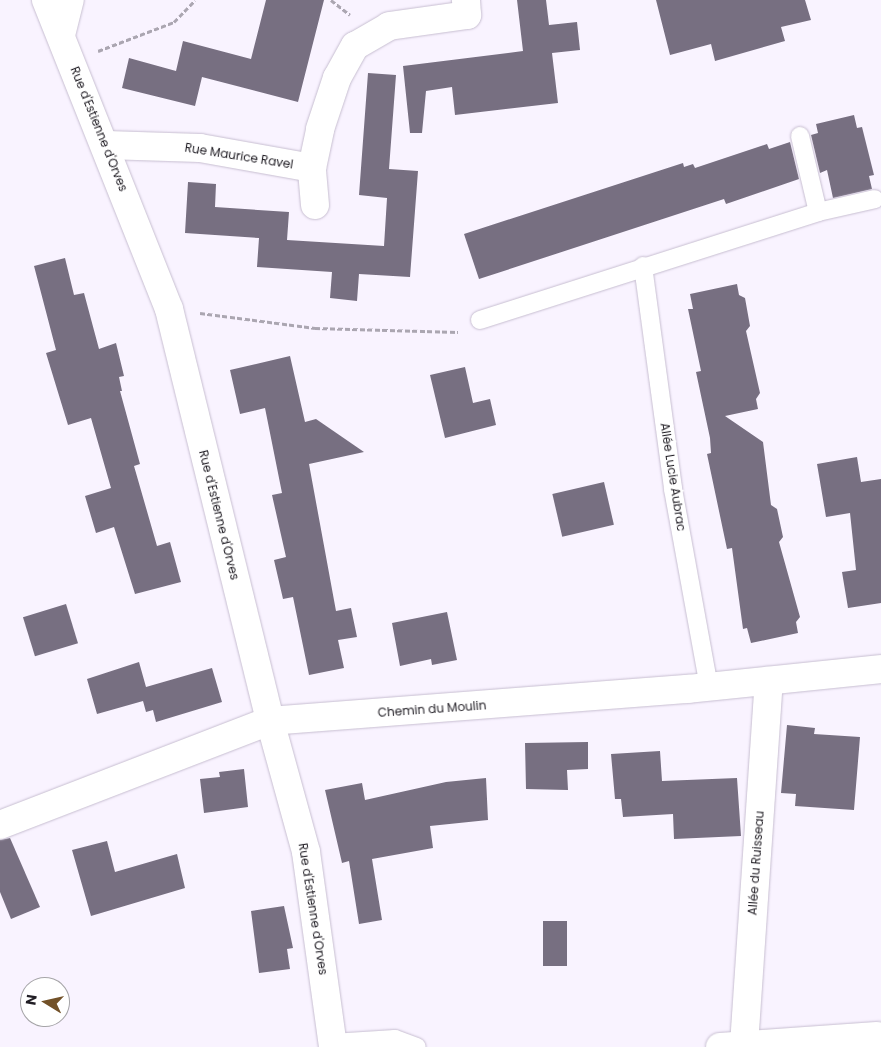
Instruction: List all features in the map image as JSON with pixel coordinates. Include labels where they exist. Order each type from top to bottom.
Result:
[{"type":"street","name":"Rue d'Estienne d'Orves","points":[[46,0],[106,145],[169,309],[270,721],[306,852],[332,1045]]},
{"type":"street","points":[[61,35],[70,0]]},
{"type":"street","points":[[316,206],[312,168],[320,129],[337,78],[354,46],[389,26],[466,15],[466,0]]},
{"type":"street","name":"Rue Maurice Ravel","points":[[106,145],[200,148],[312,168]]},
{"type":"street","name":"Chemin du Moulin","points":[[0,825],[270,721],[709,687],[881,669]]},
{"type":"street","name":"Allée du Ruisseau","points":[[769,681],[732,1046],[878,1036]]},
{"type":"lane","points":[[800,136],[818,212]]},
{"type":"lane","points":[[480,320],[643,266],[818,212],[874,199]]},
{"type":"lane","name":"Allée Lucie Aubrac","points":[[643,266],[673,489],[709,687]]},
{"type":"lane","points":[[332,1045],[395,1039],[417,1047]]},
{"type":"path","points":[[72,61],[174,22],[195,0]]},
{"type":"building","points":[[266,0],[324,0],[298,102],[202,77],[195,106],[122,88],[129,58],[176,71],[183,41],[251,59]]},
{"type":"building","points":[[517,0],[546,0],[549,25],[577,22],[580,50],[552,53],[558,103],[455,115],[452,87],[426,91],[422,133],[410,133],[403,66],[523,51]]},
{"type":"building","points":[[656,0],[805,0],[811,20],[781,27],[785,41],[715,61],[711,44],[670,55]]},
{"type":"building","points":[[368,73],[396,75],[389,169],[418,171],[410,277],[359,274],[357,301],[330,298],[332,272],[257,267],[259,238],[185,233],[188,182],[216,184],[215,207],[289,212],[287,240],[384,246],[387,198],[359,195]]},
{"type":"building","points":[[854,115],[857,128],[862,127],[874,175],[869,176],[872,189],[833,198],[827,170],[820,173],[811,135],[818,133],[816,124]]},
{"type":"building","points":[[790,142],[799,179],[726,204],[724,199],[479,279],[464,234],[683,163],[684,167],[693,164],[695,168],[767,144],[769,149]]},
{"type":"building","points":[[65,258],[74,295],[84,293],[99,349],[116,343],[124,376],[119,377],[122,391],[120,391],[140,464],[134,466],[157,546],[170,542],[181,582],[135,594],[114,527],[96,533],[85,496],[111,488],[91,418],[68,425],[46,353],[56,350],[34,266]]},
{"type":"building","points":[[737,284],[739,295],[745,298],[750,326],[746,331],[760,393],[756,399],[758,409],[725,416],[763,442],[771,505],[777,509],[783,537],[779,542],[800,617],[796,622],[798,633],[751,643],[747,628],[743,629],[732,548],[727,549],[707,454],[711,453],[710,438],[696,372],[701,371],[688,309],[693,309],[690,294]]},
{"type":"building","points":[[290,356],[305,422],[316,419],[364,452],[309,464],[336,611],[351,608],[357,637],[338,640],[344,668],[309,675],[293,597],[283,599],[274,560],[286,557],[272,495],[282,493],[265,408],[240,414],[230,370]]},
{"type":"building","points":[[465,367],[473,403],[490,399],[496,425],[445,438],[430,375]]},
{"type":"building","points":[[857,457],[861,482],[881,479],[881,603],[848,608],[842,572],[856,570],[850,513],[826,517],[817,464]]},
{"type":"building","points":[[604,482],[614,525],[562,537],[552,494]]},
{"type":"building","points":[[66,604],[78,643],[35,656],[23,617]]},
{"type":"building","points":[[447,612],[457,660],[432,665],[431,659],[400,666],[392,623]]},
{"type":"building","points":[[139,662],[146,687],[212,668],[222,702],[156,722],[153,710],[146,712],[143,701],[97,714],[87,679]]},
{"type":"building","points":[[787,725],[815,728],[814,734],[860,737],[854,810],[795,806],[796,794],[781,793]]},
{"type":"building","points":[[588,742],[588,769],[567,770],[568,790],[526,789],[525,743]]},
{"type":"building","points":[[660,751],[662,781],[737,778],[741,836],[674,839],[673,814],[623,817],[621,799],[615,799],[611,754]]},
{"type":"building","points":[[244,769],[248,807],[204,813],[200,779],[220,777],[219,772]]},
{"type":"building","points":[[486,778],[488,820],[430,826],[433,848],[372,859],[382,920],[359,924],[349,861],[342,863],[325,790],[362,783],[365,800],[446,782]]},
{"type":"building","points":[[10,838],[40,907],[11,919],[0,892],[0,840]]},
{"type":"building","points":[[107,841],[115,872],[177,854],[185,888],[91,916],[72,850]]},
{"type":"building","points":[[284,906],[293,948],[287,949],[290,969],[259,973],[251,911]]},
{"type":"building","points":[[543,921],[567,921],[567,966],[543,966]]}]
